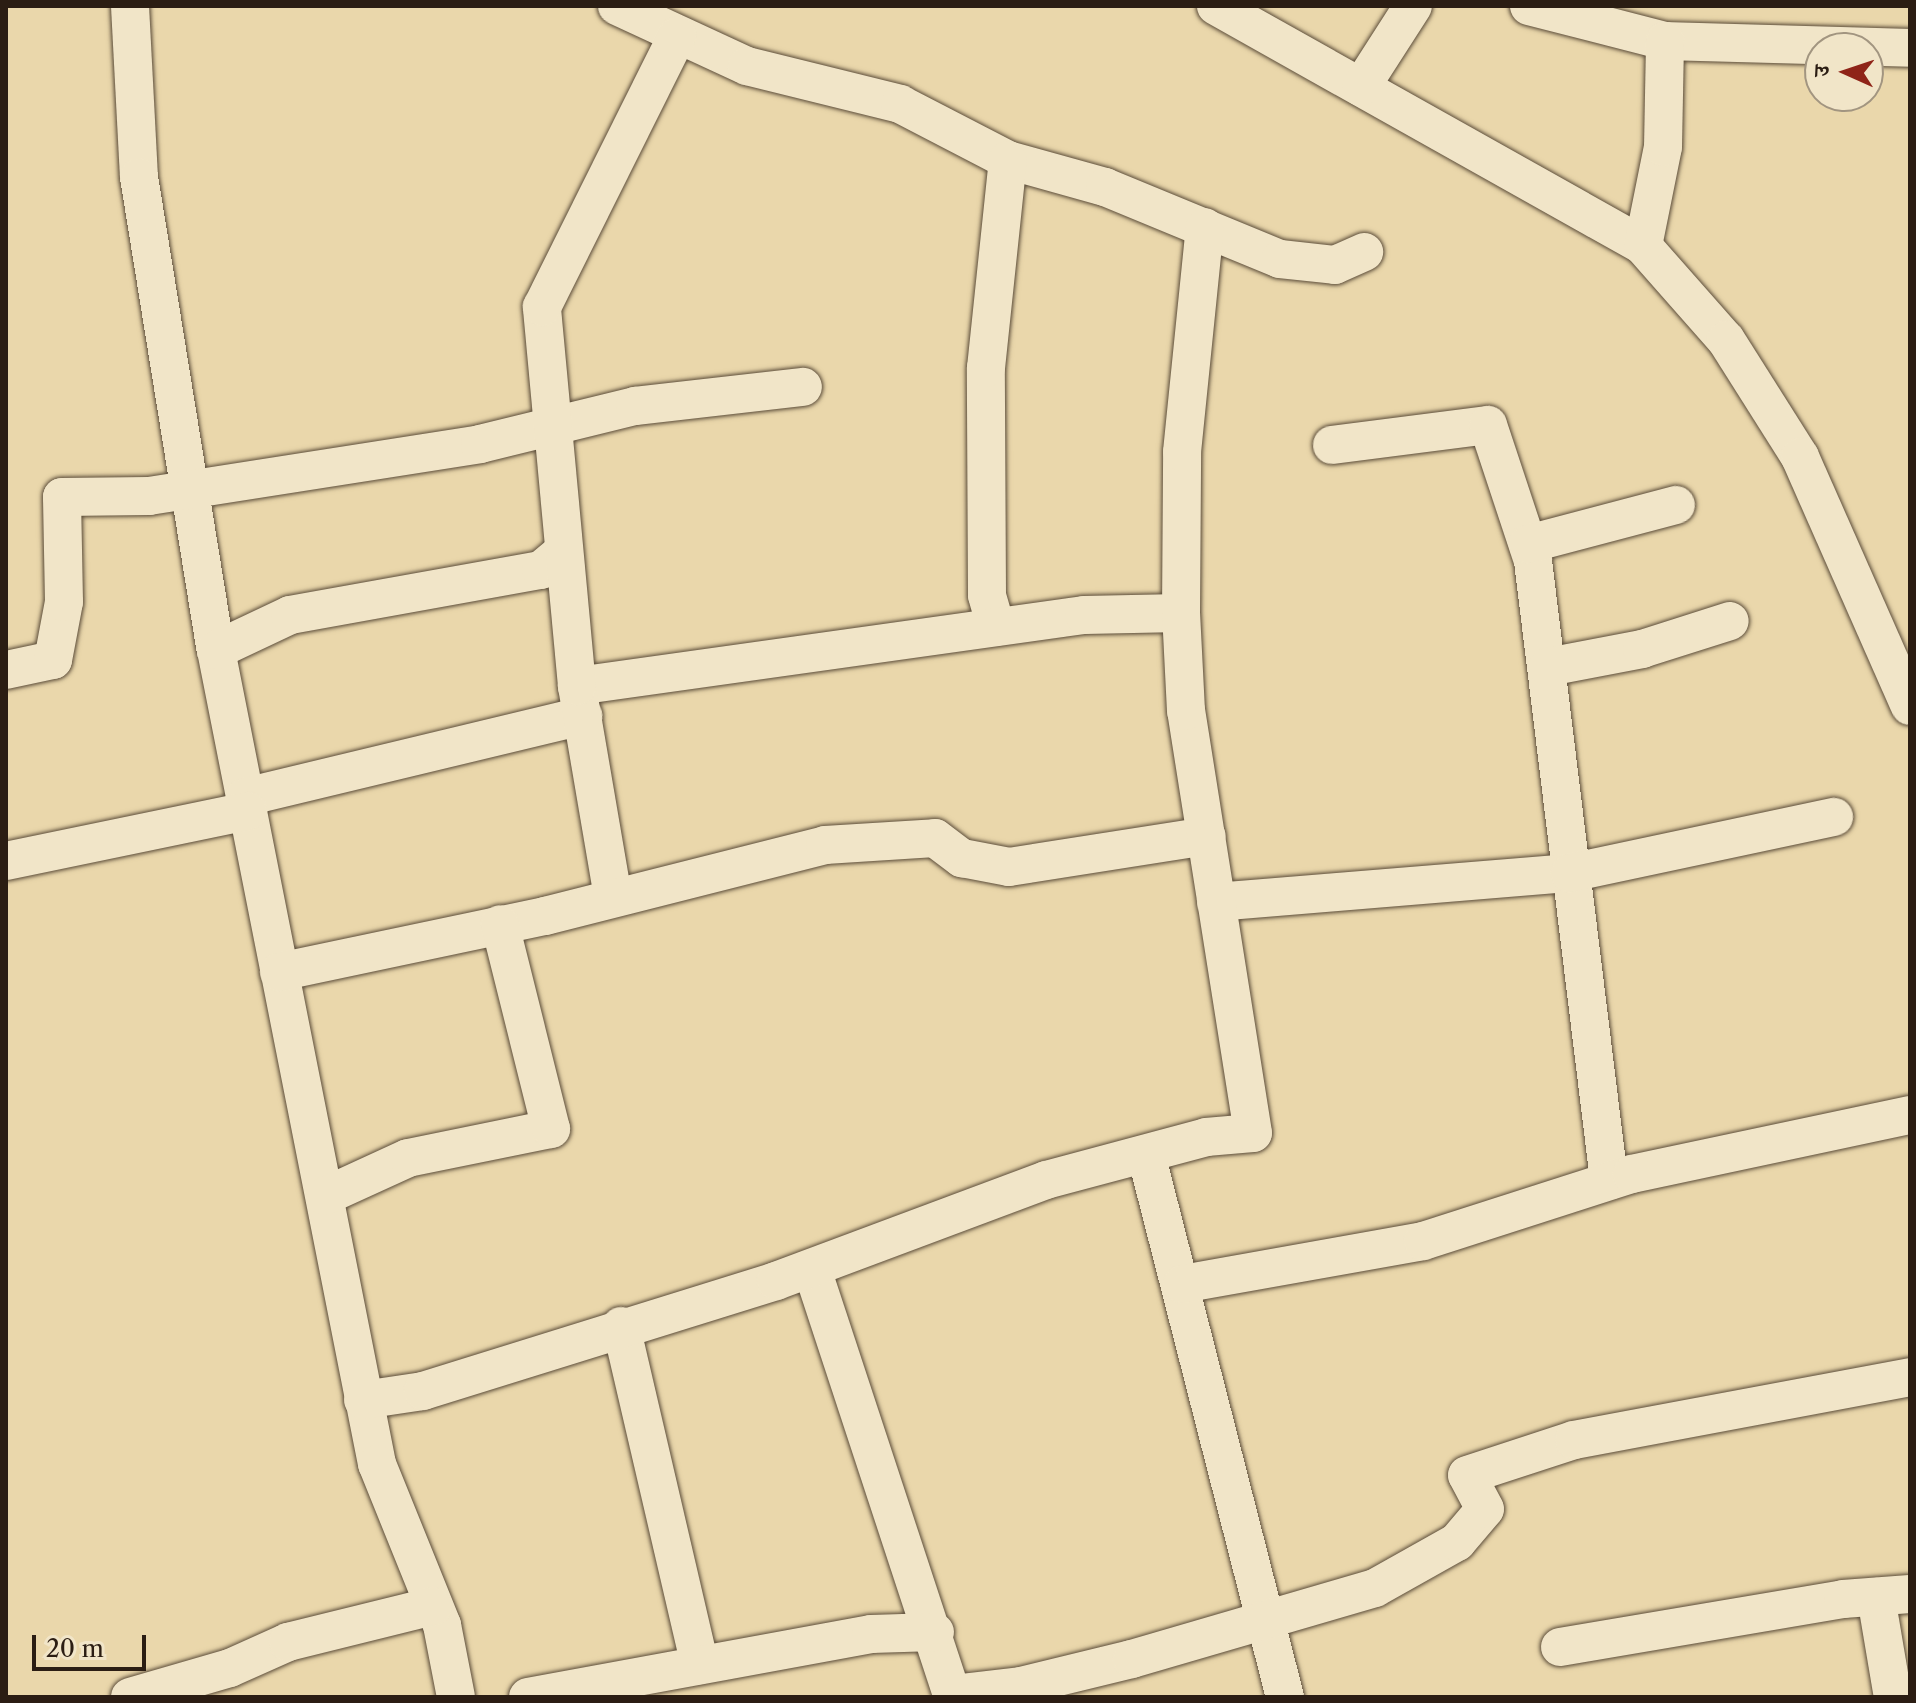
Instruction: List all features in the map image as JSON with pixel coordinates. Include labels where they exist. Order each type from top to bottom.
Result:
[{"type":"street","points":[[130,6],[139,177],[216,650],[363,1400],[396,1523],[433,1606],[456,1697]]},
{"type":"street","points":[[617,6],[677,36],[797,82],[900,104],[1008,160],[1105,187],[1280,259],[1335,265],[1364,252]]},
{"type":"street","points":[[1216,6],[1643,246],[1726,340],[1800,457],[1910,706]]},
{"type":"street","points":[[1361,87],[1413,6]]},
{"type":"street","points":[[1529,6],[1665,41],[1910,48]]},
{"type":"street","points":[[613,897],[580,701],[551,427],[542,307],[677,36]]},
{"type":"street","points":[[1643,246],[1663,147],[1665,41]]},
{"type":"street","points":[[996,627],[987,595],[986,368],[1008,160]]},
{"type":"street","points":[[363,1400],[423,1391],[621,1326],[812,1269],[1046,1180],[1147,1158],[1206,1137],[1253,1133],[1186,711],[1181,613],[1182,452],[1205,227]]},
{"type":"street","points":[[6,670],[53,660],[64,602],[62,497],[188,489],[480,444],[666,401],[803,387]]},
{"type":"street","points":[[1332,445],[1488,425],[1528,544],[1548,667],[1570,873],[1609,1180]]},
{"type":"street","points":[[1528,544],[1676,505]]},
{"type":"street","points":[[216,650],[290,615],[541,570],[564,551]]},
{"type":"street","points":[[6,861],[246,804],[580,701],[996,627],[1134,610],[1181,613]]},
{"type":"street","points":[[1548,667],[1642,649],[1730,621]]},
{"type":"street","points":[[1216,902],[1570,873],[1834,817]]},
{"type":"street","points":[[279,972],[500,924],[825,845],[935,838],[962,858],[1009,867],[1207,836]]},
{"type":"street","points":[[325,1196],[408,1158],[551,1129],[500,924]]},
{"type":"street","points":[[1182,1284],[1423,1241],[1609,1180],[1910,1115]]},
{"type":"street","points":[[1147,1158],[1182,1284],[1261,1622],[1285,1697]]},
{"type":"street","points":[[812,1269],[935,1632],[952,1696],[1021,1686],[1375,1588],[1457,1542],[1485,1509],[1467,1475],[1574,1440],[1910,1377]]},
{"type":"street","points":[[621,1326],[700,1665]]},
{"type":"street","points":[[1560,1647],[1893,1596],[1893,1697]]},
{"type":"street","points":[[130,1697],[230,1668],[288,1642],[433,1606]]},
{"type":"street","points":[[528,1697],[871,1634],[935,1632]]}]
